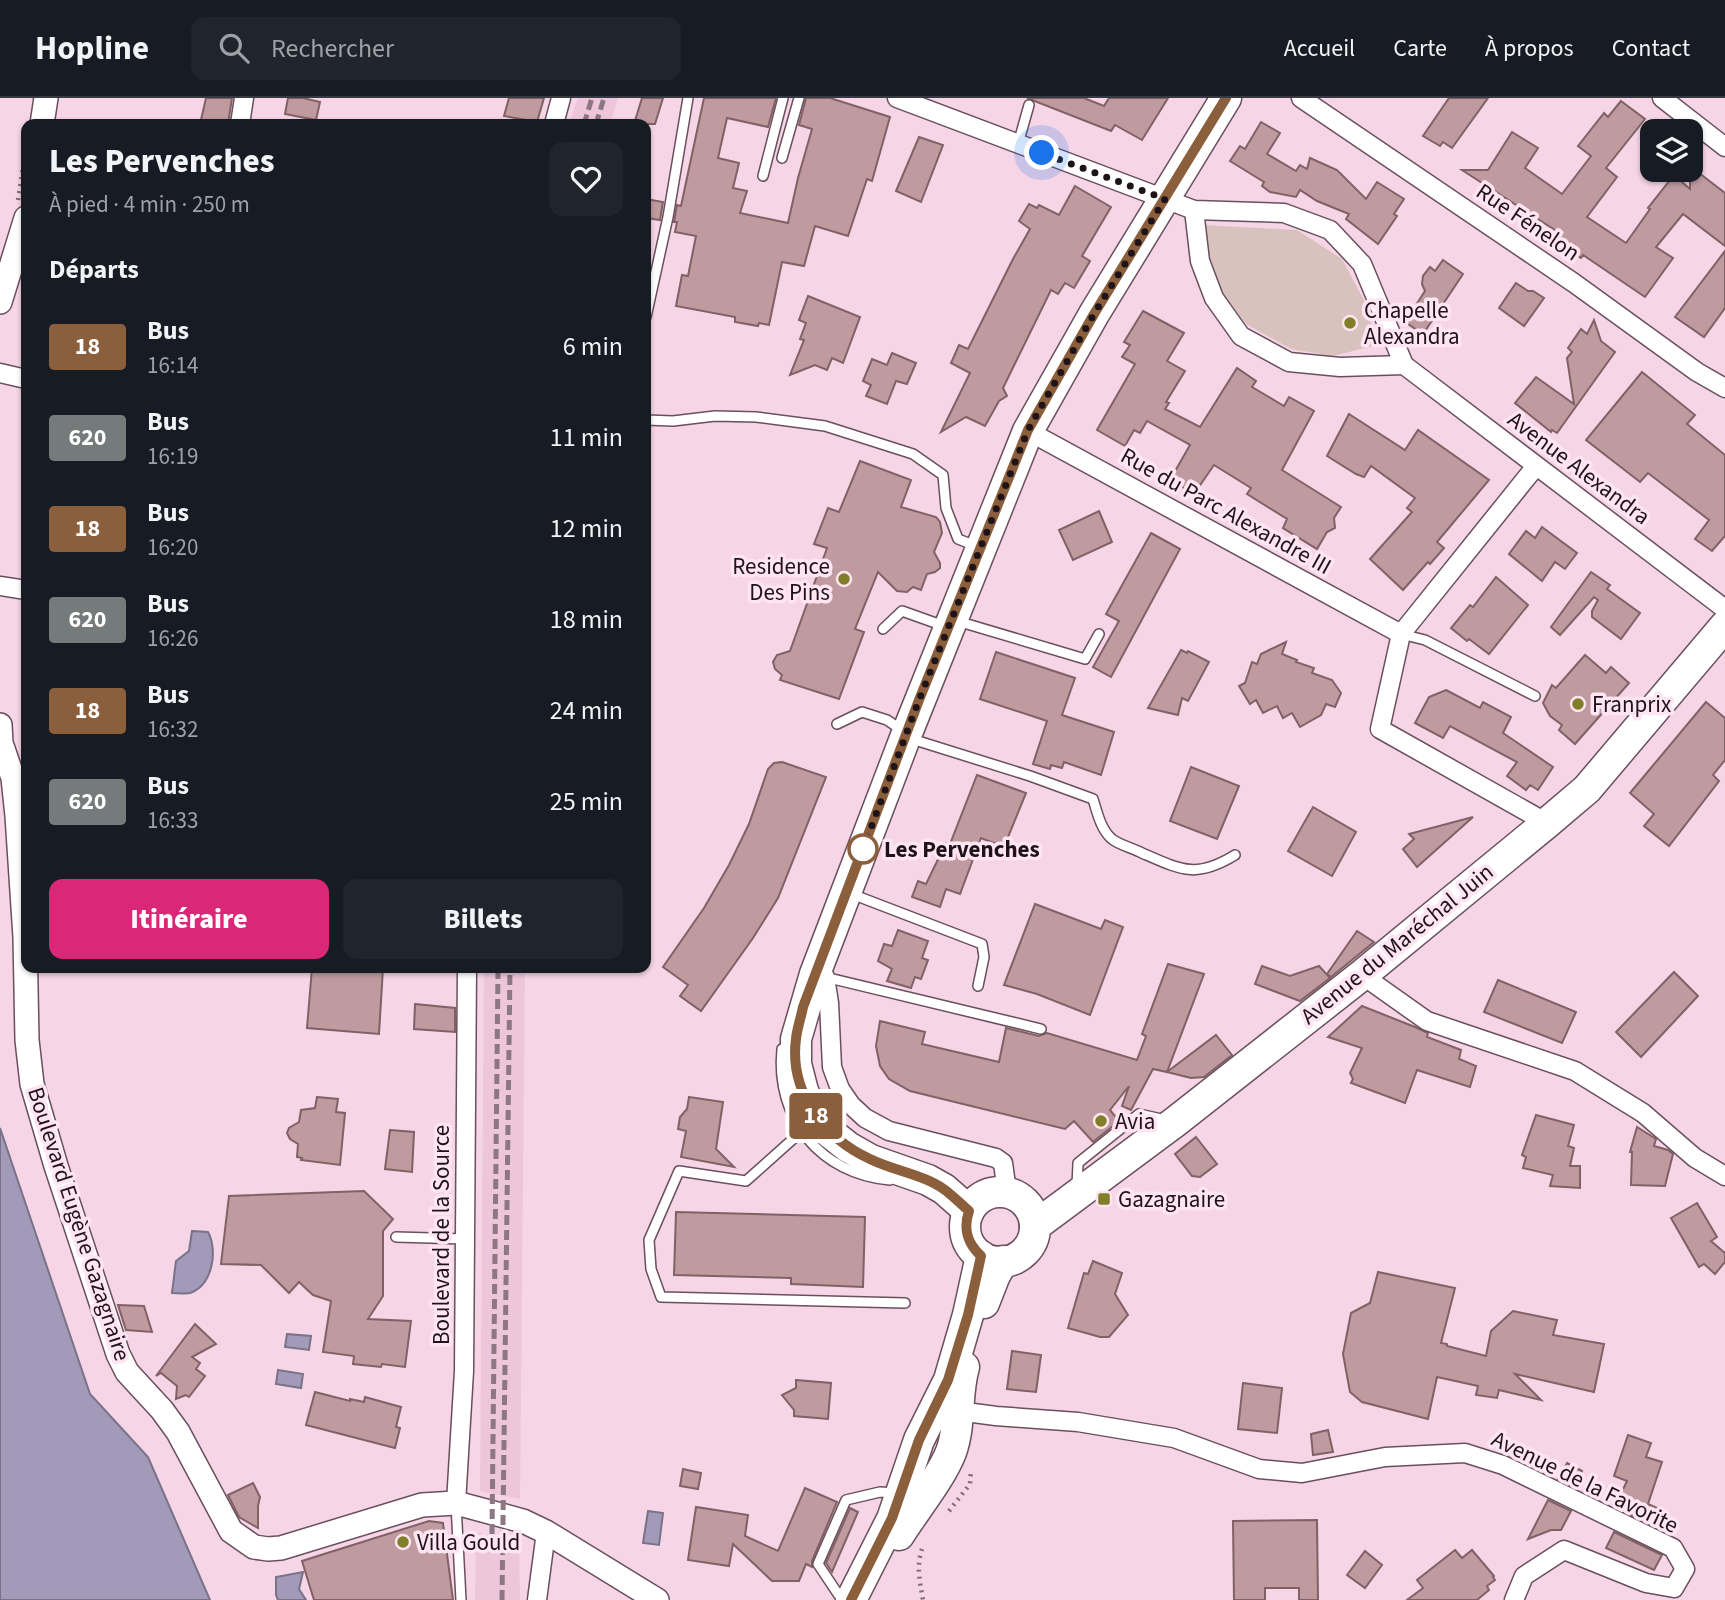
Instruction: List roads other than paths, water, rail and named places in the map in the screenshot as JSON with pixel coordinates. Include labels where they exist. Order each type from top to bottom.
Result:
[{"type":"main road","points":[[969,1211],[944,1189],[870,1160],[829,1132],[813,1113],[803,1091],[796,1064],[797,1018],[820,976],[907,733],[1028,430],[1094,314],[1226,98]]},
{"type":"main road","name":"Avenue du Maréchal Juin","points":[[1035,1226],[1175,1122],[1362,975],[1587,789],[1723,627]]},
{"type":"main road","points":[[1007,1192],[1018,1196],[1027,1204],[1035,1226],[1033,1239],[1026,1250],[1016,1258],[992,1259],[968,1240],[966,1220],[969,1211],[985,1195],[1007,1192]]},
{"type":"main road","points":[[873,1600],[876,1583],[894,1543],[950,1453],[961,1378],[978,1318],[995,1275],[992,1259]]},
{"type":"main road","points":[[851,1600],[892,1518],[919,1440],[948,1380],[968,1315],[992,1259]]},
{"type":"street","points":[[43,119],[46,98]]},
{"type":"street","points":[[241,119],[244,98]]},
{"type":"street","points":[[555,119],[561,98]]},
{"type":"street","name":"Avenue Alexandra","points":[[897,98],[1194,210],[1284,213],[1330,230],[1362,264],[1404,365],[1536,466],[1723,627]]},
{"type":"street","name":"Rue Fénelon","points":[[1301,98],[1637,326],[1697,372],[1725,388]]},
{"type":"street","points":[[1662,98],[1725,147]]},
{"type":"street","points":[[1194,210],[1204,273],[1214,298],[1241,336],[1289,362],[1340,367],[1404,365]]},
{"type":"street","points":[[0,302],[21,234]]},
{"type":"street","points":[[0,373],[21,378]]},
{"type":"street","name":"Rue du Parc Alexandre III","points":[[1028,430],[1401,634]]},
{"type":"street","points":[[1536,466],[1401,634],[1380,729],[1547,823]]},
{"type":"street","points":[[0,586],[21,589]]},
{"type":"street","name":"Boulevard Eugène Gazagnaire","points":[[0,724],[2,743],[20,779],[21,811]]},
{"type":"street","name":"Boulevard Eugène Gazagnaire","points":[[26,973],[27,1040],[32,1084],[60,1179],[118,1354],[127,1371],[178,1432],[231,1531],[254,1547],[281,1548],[422,1505],[456,1503],[523,1521],[546,1532],[657,1600]]},
{"type":"street","name":"Boulevard de la Source","points":[[456,1503],[464,1371],[467,1239],[467,973]]},
{"type":"street","points":[[1362,975],[1427,1021],[1575,1071],[1643,1113],[1695,1158],[1725,1176]]},
{"type":"street","points":[[820,976],[829,1003],[832,1067],[840,1089],[851,1105],[865,1118],[889,1131],[996,1158],[1003,1163],[1007,1192]]},
{"type":"street","name":"Avenue de la Favorite","points":[[958,1410],[996,1416],[1078,1422],[1174,1438],[1259,1469],[1302,1473],[1385,1457],[1465,1452],[1503,1465],[1673,1548],[1685,1569],[1674,1588],[1646,1583],[1564,1550],[1524,1576],[1514,1600]]},
{"type":"street","points":[[537,1600],[546,1532]]},
{"type":"lane","points":[[651,294],[668,217],[688,98]]},
{"type":"lane","points":[[763,176],[783,98]]},
{"type":"lane","points":[[782,158],[799,98]]},
{"type":"lane","points":[[1018,144],[1029,104]]},
{"type":"lane","points":[[651,420],[673,421],[715,416],[756,417],[825,426],[913,454],[943,475],[946,508],[958,539],[980,548]]},
{"type":"lane","points":[[883,629],[902,611],[1085,659],[1099,634]]},
{"type":"lane","points":[[1401,634],[1424,640],[1535,696]]},
{"type":"lane","points":[[837,724],[862,712],[887,720],[918,741],[1093,799],[1100,821],[1111,838],[1170,865],[1194,871],[1216,867],[1235,855]]},
{"type":"lane","points":[[848,893],[982,944],[984,957],[978,986]]},
{"type":"lane","points":[[820,976],[1041,1029]]},
{"type":"lane","points":[[783,1039],[780,1071],[789,1109],[802,1131],[830,1162],[867,1177],[890,1181],[906,1172]]},
{"type":"lane","points":[[802,1131],[746,1181],[679,1171],[649,1240],[651,1269],[661,1297],[905,1303]]},
{"type":"lane","points":[[396,1237],[467,1239]]},
{"type":"lane","points":[[845,1600],[818,1564],[846,1500],[880,1492],[901,1493]]},
{"type":"lane","points":[[456,1503],[461,1600]]},
{"type":"railway","points":[[586,119],[592,98]]},
{"type":"railway","points":[[598,119],[604,98]]},
{"type":"railway","points":[[492,1534],[498,973]]},
{"type":"railway","points":[[502,1600],[510,973]]},
{"type":"place","name":"Chapelle Alexandra","points":[[1350,323]]},
{"type":"place","name":"Residence Des Pins","points":[[844,579]]},
{"type":"place","name":"Franprix","points":[[1578,704]]},
{"type":"place","name":"Les Pervenches","points":[[863,849]]},
{"type":"place","name":"Avia","points":[[1101,1121]]},
{"type":"place","name":"Gazagnaire","points":[[1104,1199]]},
{"type":"place","name":"Villa Gould","points":[[403,1542]]}]
